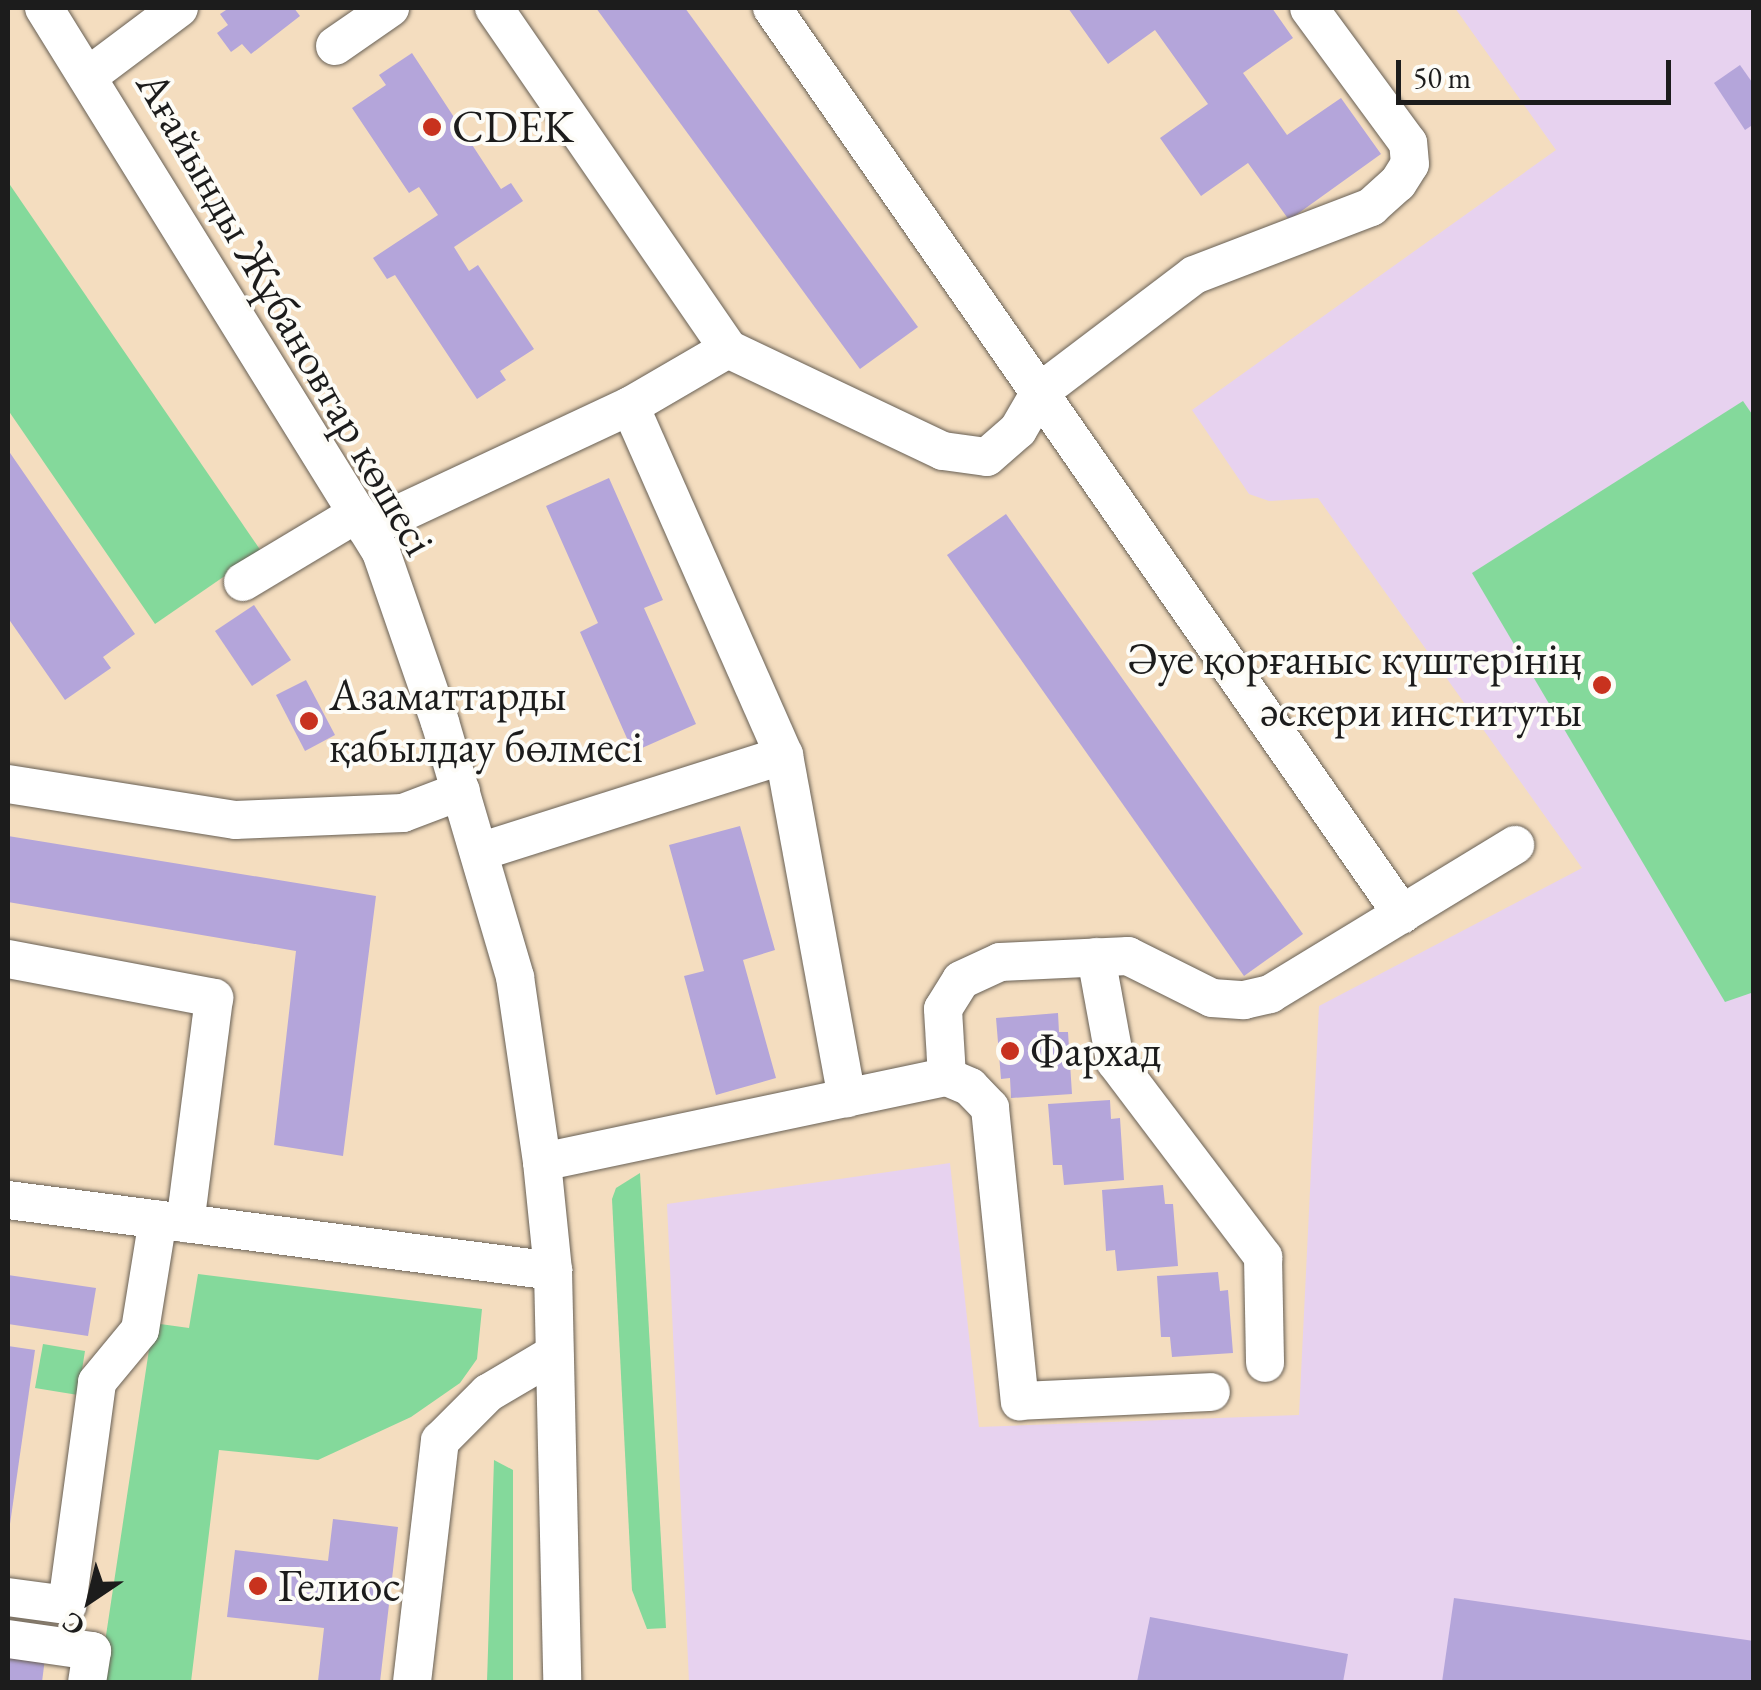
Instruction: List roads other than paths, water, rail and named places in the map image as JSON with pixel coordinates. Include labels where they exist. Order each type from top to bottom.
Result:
[{"type":"street","name":"Ағайынды Жұбановтар көшесі","points":[[44,8],[91,74],[381,552],[461,791],[515,977],[542,1162],[553,1271],[562,1682]]},
{"type":"street","points":[[91,74],[179,8]]},
{"type":"street","points":[[335,46],[390,8]]},
{"type":"street","points":[[494,8],[728,349],[943,452],[987,456],[1018,430],[1040,392],[1194,275],[1371,207],[1398,183],[1410,164],[1408,143],[1309,8]]},
{"type":"street","points":[[772,8],[1402,914]]},
{"type":"street","points":[[243,582],[362,521],[630,406],[728,349]]},
{"type":"street","points":[[630,406],[784,755],[847,1098]]},
{"type":"street","points":[[479,852],[784,755]]},
{"type":"street","points":[[8,784],[234,820],[403,813],[461,791]]},
{"type":"street","points":[[947,1077],[943,1009],[961,980],[1000,962],[1128,956],[1212,998],[1244,1000],[1270,994],[1514,845]]},
{"type":"street","points":[[1096,958],[1114,1061],[1263,1258],[1264,1363]]},
{"type":"street","points":[[8,960],[214,998],[172,1221],[140,1330],[97,1382],[67,1604],[8,1596]]},
{"type":"street","points":[[542,1162],[947,1077],[970,1087],[990,1108],[1020,1401],[1210,1392]]},
{"type":"street","points":[[8,1200],[553,1271]]},
{"type":"street","points":[[412,1682],[440,1441],[488,1393],[554,1354]]},
{"type":"street","points":[[8,1639],[92,1651],[88,1682]]},
{"type":"place","name":"CDEK","points":[[432,127]]},
{"type":"place","name":"Әуе қорғаныс күштерінің әскери институты","points":[[1602,685]]},
{"type":"place","name":"Азаматтарды қабылдау бөлмесі","points":[[309,721]]},
{"type":"place","name":"Фархад","points":[[1010,1051]]},
{"type":"place","name":"Гелиос","points":[[258,1586]]}]
